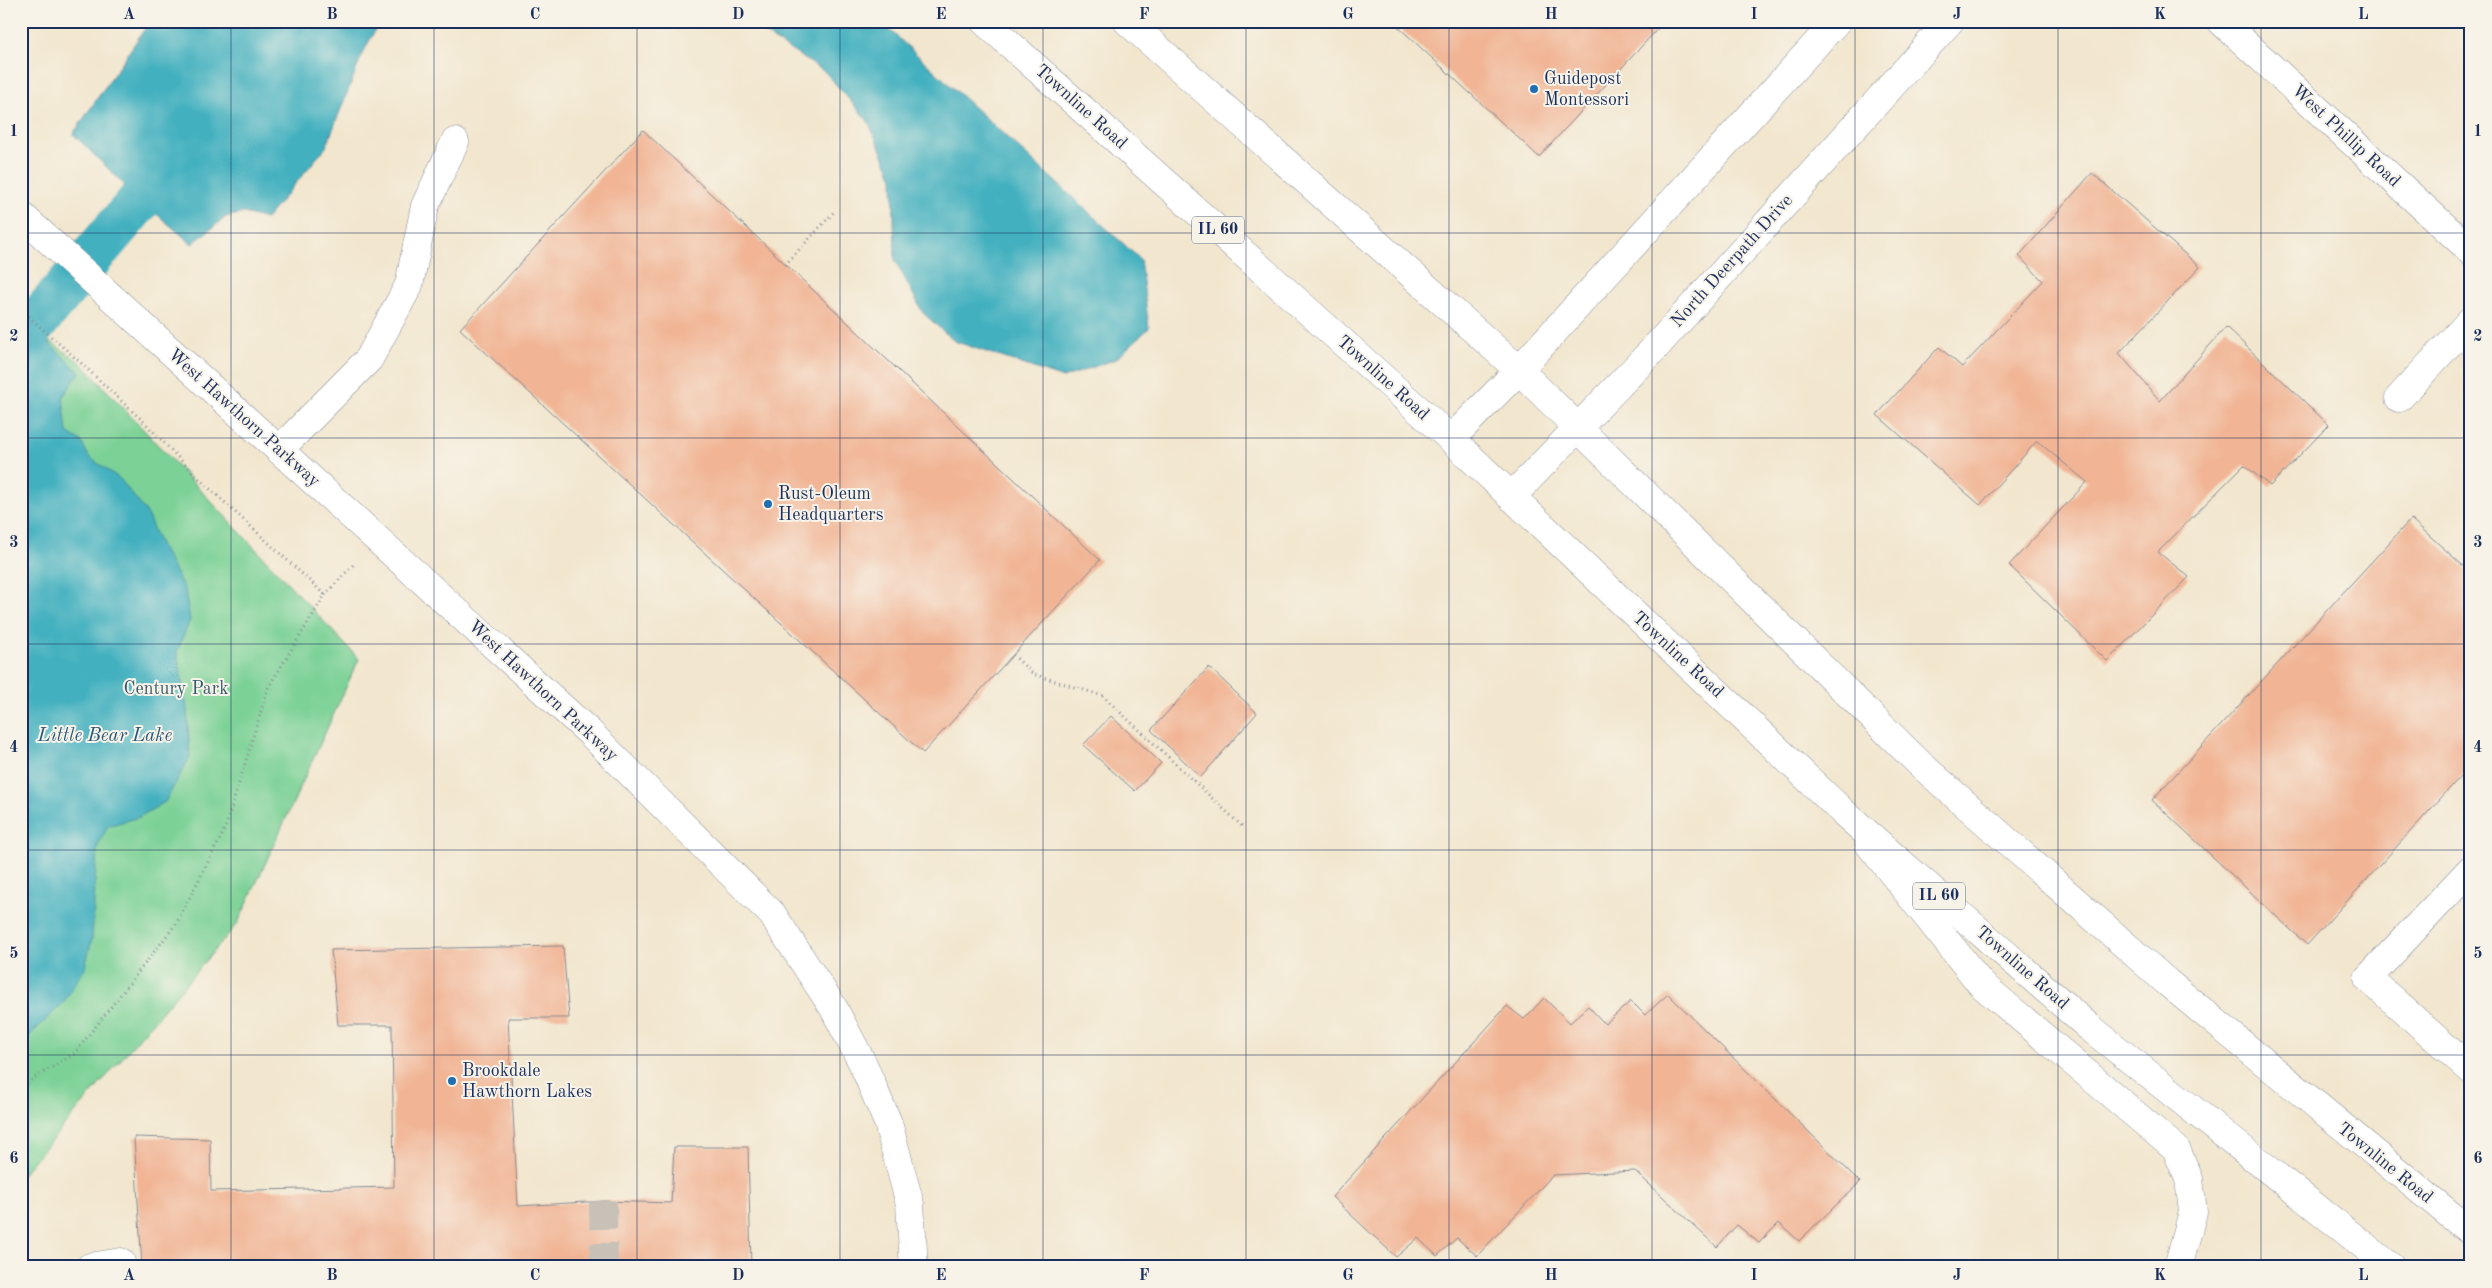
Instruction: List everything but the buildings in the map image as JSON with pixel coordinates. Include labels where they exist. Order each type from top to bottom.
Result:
[{"type":"main road","name":"Townline Road","points":[[984,21],[1451,439],[1844,813],[2089,1027],[2391,1267]]},
{"type":"main road","name":"Townline Road","points":[[1127,21],[1519,370],[1921,765],[2168,984],[2471,1232]]},
{"type":"main road","points":[[1451,439],[1519,370],[1837,21]]},
{"type":"main road","name":"North Deerpath Drive","points":[[1511,497],[1651,352],[1950,21]]},
{"type":"main road","name":"West Phillip Road","points":[[2221,21],[2471,250]]},
{"type":"main road","points":[[279,450],[370,359],[409,285],[425,206],[456,142]]},
{"type":"main road","name":"West Hawthorn Parkway","points":[[21,215],[589,732],[772,914],[833,1007],[863,1064],[888,1123],[910,1204],[914,1267]]},
{"type":"main road","points":[[2399,398],[2471,320]]},
{"type":"main road","points":[[1844,813],[1981,984],[2176,1149],[2189,1179],[2193,1212],[2178,1267]]},
{"type":"main road","points":[[2471,869],[2368,978],[2471,1070]]},
{"type":"main road","points":[[90,1267],[120,1262]]},
{"type":"path","points":[[785,264],[834,212]]},
{"type":"path","points":[[21,310],[146,424],[195,475],[325,595],[268,688],[225,829],[176,924],[74,1054],[21,1086]]},
{"type":"path","points":[[1012,655],[1032,674],[1102,696],[1244,828]]},
{"type":"green space","name":"Century Park","points":[[21,321],[81,363],[359,659],[238,923],[21,1176]]},
{"type":"water","points":[[150,21],[380,21],[362,55],[326,147],[266,219],[244,213],[226,217],[192,244],[140,200],[73,134]]},
{"type":"water","points":[[745,21],[880,21],[1140,259],[1149,328],[1116,359],[1063,378],[954,341],[923,313],[895,260],[893,178],[868,121],[825,72]]},
{"type":"water","name":"Little Bear Lake","points":[[40,335],[80,372],[63,397],[67,432],[81,441],[89,457],[120,479],[146,512],[158,540],[185,590],[190,620],[177,652],[187,708],[190,757],[165,802],[139,817],[108,826],[97,848],[92,939],[85,967],[64,1002],[21,1044],[21,346],[26,350]]},
{"type":"waterway","points":[[21,340],[140,200]]},
{"type":"tunnel","points":[[603,1201],[604,1267]]},
{"type":"place","name":"Guidepost Montessori","points":[[1534,89]]},
{"type":"place","name":"Rust-Oleum Headquarters","points":[[768,504]]},
{"type":"place","name":"Brookdale Hawthorn Lakes","points":[[452,1081]]}]
